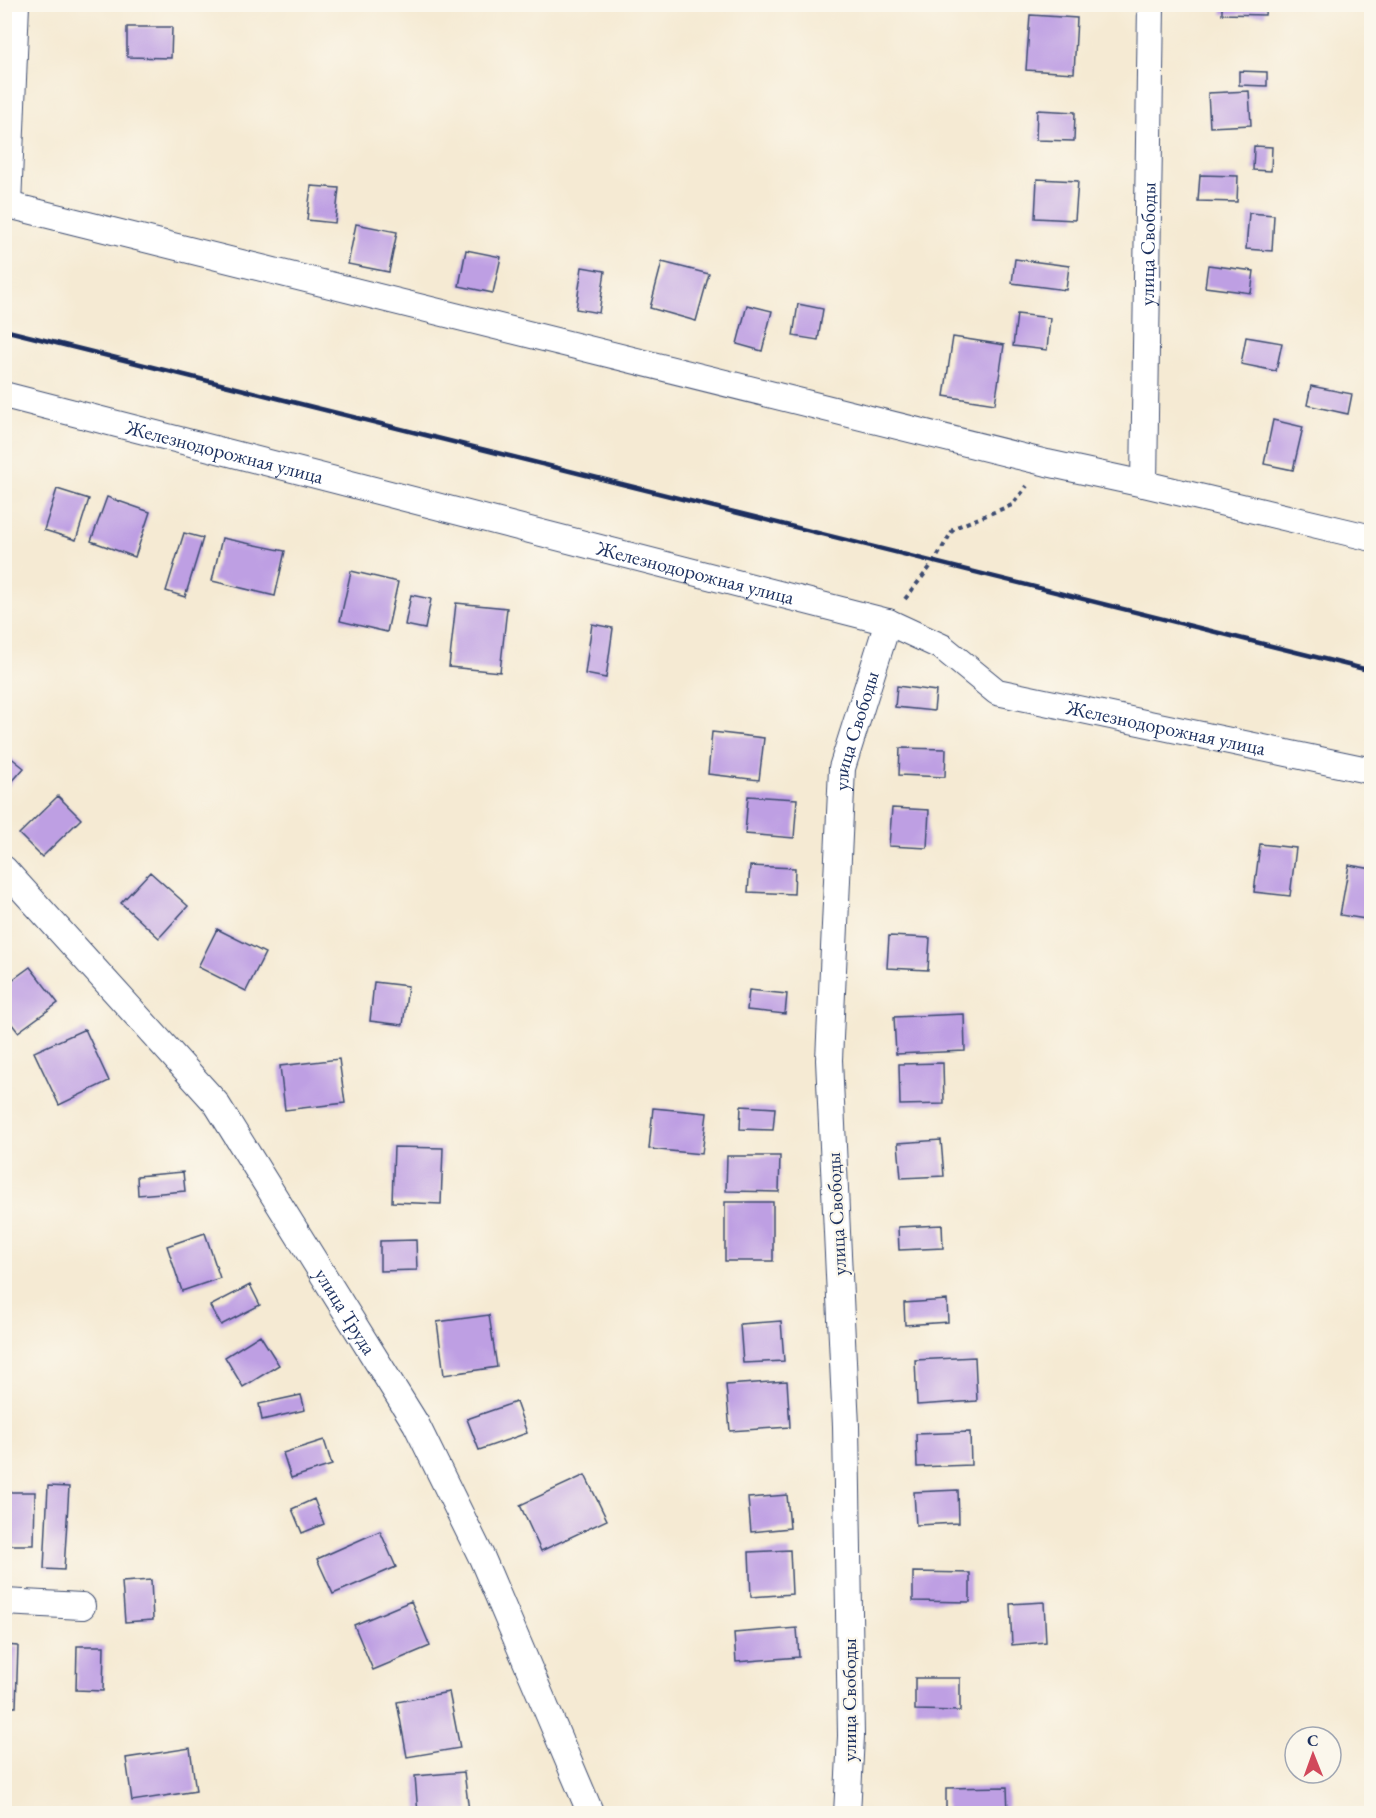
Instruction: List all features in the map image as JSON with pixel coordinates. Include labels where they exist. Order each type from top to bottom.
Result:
[{"type":"street","points":[[16,4],[6,205],[1047,463],[1371,538]]},
{"type":"street","name":"улица Свободы","points":[[1144,484],[1151,4]]},
{"type":"street","name":"Железнодорожная улица","points":[[4,395],[888,622],[942,647],[997,692],[1371,771]]},
{"type":"street","name":"улица Свободы","points":[[847,1814],[851,1736],[846,1438],[829,1060],[842,768],[888,622]]},
{"type":"street","name":"улица Труда","points":[[4,869],[216,1103],[416,1424],[482,1558],[591,1814]]},
{"type":"street","points":[[4,1602],[82,1606]]},
{"type":"path","points":[[888,622],[934,562],[954,528],[1012,505],[1047,463]]},
{"type":"building","points":[[1222,5],[1266,5],[1265,15],[1222,14]]},
{"type":"building","points":[[1030,15],[1077,18],[1074,73],[1026,70]]},
{"type":"building","points":[[127,27],[172,27],[171,58],[127,57]]},
{"type":"building","points":[[1239,71],[1267,72],[1267,86],[1239,85]]},
{"type":"building","points":[[1249,91],[1251,125],[1210,127],[1208,93]]},
{"type":"building","points":[[1037,110],[1075,112],[1074,141],[1036,140]]},
{"type":"building","points":[[1254,146],[1272,147],[1271,171],[1253,170]]},
{"type":"building","points":[[1200,175],[1238,176],[1237,202],[1198,201]]},
{"type":"building","points":[[1037,179],[1078,181],[1075,220],[1035,218]]},
{"type":"building","points":[[311,186],[339,188],[335,223],[307,220]]},
{"type":"building","points":[[1249,213],[1274,215],[1272,251],[1246,249]]},
{"type":"building","points":[[356,224],[397,232],[389,272],[348,264]]},
{"type":"building","points":[[466,250],[501,257],[493,293],[459,286]]},
{"type":"building","points":[[1015,259],[1069,266],[1066,290],[1012,283]]},
{"type":"building","points":[[662,262],[709,274],[696,321],[650,308]]},
{"type":"building","points":[[1208,265],[1254,271],[1251,293],[1205,287]]},
{"type":"building","points":[[582,267],[605,271],[599,313],[576,309]]},
{"type":"building","points":[[798,304],[823,309],[818,340],[793,336]]},
{"type":"building","points":[[747,305],[772,311],[762,351],[737,344]]},
{"type":"building","points":[[1017,314],[1050,318],[1047,350],[1013,346]]},
{"type":"building","points":[[953,337],[1004,345],[995,404],[944,396]]},
{"type":"building","points":[[1246,337],[1282,343],[1276,371],[1241,364]]},
{"type":"building","points":[[1311,386],[1352,394],[1348,414],[1307,405]]},
{"type":"building","points":[[1273,420],[1303,427],[1293,470],[1264,464]]},
{"type":"building","points":[[57,489],[89,499],[76,540],[44,530]]},
{"type":"building","points":[[107,497],[150,512],[135,557],[91,541]]},
{"type":"building","points":[[184,533],[203,538],[185,597],[166,591]]},
{"type":"building","points":[[222,538],[285,551],[275,596],[212,581]]},
{"type":"building","points":[[351,571],[398,582],[387,632],[340,621]]},
{"type":"building","points":[[411,595],[431,599],[425,629],[405,625]]},
{"type":"building","points":[[456,603],[507,608],[500,672],[449,667]]},
{"type":"building","points":[[592,624],[613,628],[606,678],[585,674]]},
{"type":"building","points":[[897,686],[936,691],[934,711],[895,707]]},
{"type":"building","points":[[712,732],[764,738],[759,780],[708,774]]},
{"type":"building","points":[[900,748],[946,749],[945,777],[899,775]]},
{"type":"building","points":[[9,756],[24,768],[4,791],[4,761]]},
{"type":"building","points":[[58,796],[81,819],[42,857],[19,834]]},
{"type":"building","points":[[748,796],[797,799],[794,838],[745,834]]},
{"type":"building","points":[[892,808],[929,810],[927,848],[889,846]]},
{"type":"building","points":[[1260,844],[1296,848],[1290,896],[1254,892]]},
{"type":"building","points":[[1349,865],[1372,869],[1372,920],[1340,915]]},
{"type":"building","points":[[750,866],[795,868],[794,894],[748,892]]},
{"type":"building","points":[[150,872],[188,906],[159,938],[121,903]]},
{"type":"building","points":[[217,929],[265,953],[246,991],[198,967]]},
{"type":"building","points":[[889,936],[930,938],[928,970],[887,968]]},
{"type":"building","points":[[30,967],[58,1003],[18,1032],[4,1014],[4,986]]},
{"type":"building","points":[[374,982],[408,986],[403,1025],[370,1021]]},
{"type":"building","points":[[749,990],[787,994],[785,1014],[747,1010]]},
{"type":"building","points":[[964,1014],[965,1051],[896,1054],[894,1017]]},
{"type":"building","points":[[85,1029],[109,1081],[59,1105],[34,1052]]},
{"type":"building","points":[[339,1059],[345,1103],[285,1110],[280,1066]]},
{"type":"building","points":[[943,1063],[944,1104],[900,1105],[899,1064]]},
{"type":"building","points":[[741,1106],[775,1108],[773,1130],[740,1129]]},
{"type":"building","points":[[653,1108],[707,1113],[702,1154],[649,1149]]},
{"type":"building","points":[[941,1140],[944,1176],[901,1178],[898,1143]]},
{"type":"building","points":[[394,1147],[443,1148],[441,1204],[392,1202]]},
{"type":"building","points":[[727,1156],[780,1156],[779,1192],[726,1191]]},
{"type":"building","points":[[183,1172],[185,1191],[138,1195],[137,1176]]},
{"type":"building","points":[[725,1202],[773,1202],[773,1261],[725,1261]]},
{"type":"building","points":[[942,1225],[943,1248],[899,1250],[898,1227]]},
{"type":"building","points":[[205,1233],[220,1278],[182,1291],[167,1246]]},
{"type":"building","points":[[416,1240],[417,1270],[380,1271],[380,1241]]},
{"type":"building","points":[[250,1285],[260,1305],[221,1325],[210,1306]]},
{"type":"building","points":[[947,1300],[948,1322],[905,1325],[904,1303]]},
{"type":"building","points":[[489,1315],[497,1367],[444,1375],[437,1322]]},
{"type":"building","points":[[781,1321],[784,1361],[743,1363],[740,1324]]},
{"type":"building","points":[[260,1335],[279,1365],[243,1387],[225,1357]]},
{"type":"building","points":[[975,1357],[977,1401],[917,1405],[915,1360]]},
{"type":"building","points":[[787,1381],[790,1427],[730,1431],[726,1385]]},
{"type":"building","points":[[301,1395],[305,1410],[262,1420],[259,1404]]},
{"type":"building","points":[[516,1402],[527,1433],[479,1450],[467,1419]]},
{"type":"building","points":[[970,1432],[971,1465],[917,1467],[916,1434]]},
{"type":"building","points":[[324,1440],[332,1465],[291,1478],[283,1453]]},
{"type":"building","points":[[585,1475],[607,1520],[541,1551],[520,1505]]},
{"type":"building","points":[[48,1486],[69,1487],[64,1570],[44,1569]]},
{"type":"building","points":[[958,1490],[959,1523],[916,1525],[914,1492]]},
{"type":"building","points":[[4,1492],[35,1492],[34,1545],[4,1545]]},
{"type":"building","points":[[787,1495],[790,1528],[751,1532],[748,1498]]},
{"type":"building","points":[[314,1499],[324,1524],[302,1533],[292,1509]]},
{"type":"building","points":[[380,1531],[396,1567],[333,1594],[317,1559]]},
{"type":"building","points":[[790,1550],[792,1594],[751,1597],[749,1552]]},
{"type":"building","points":[[913,1572],[970,1573],[970,1602],[913,1601]]},
{"type":"building","points":[[151,1580],[153,1620],[125,1622],[122,1582]]},
{"type":"building","points":[[411,1601],[430,1646],[373,1670],[354,1625]]},
{"type":"building","points":[[1044,1602],[1046,1642],[1012,1645],[1010,1604]]},
{"type":"building","points":[[797,1628],[799,1657],[736,1662],[734,1633]]},
{"type":"building","points":[[4,1645],[18,1646],[16,1707],[4,1707]]},
{"type":"building","points":[[77,1646],[104,1646],[103,1691],[76,1690]]},
{"type":"building","points":[[915,1678],[960,1678],[960,1711],[915,1710]]},
{"type":"building","points":[[449,1692],[460,1748],[407,1757],[397,1702]]},
{"type":"building","points":[[190,1748],[196,1791],[132,1801],[126,1758]]},
{"type":"building","points":[[464,1772],[469,1811],[418,1814],[415,1776]]},
{"type":"building","points":[[1007,1787],[1008,1814],[946,1814],[946,1788]]},
{"type":"railway","points":[[4,330],[1372,671]]}]
